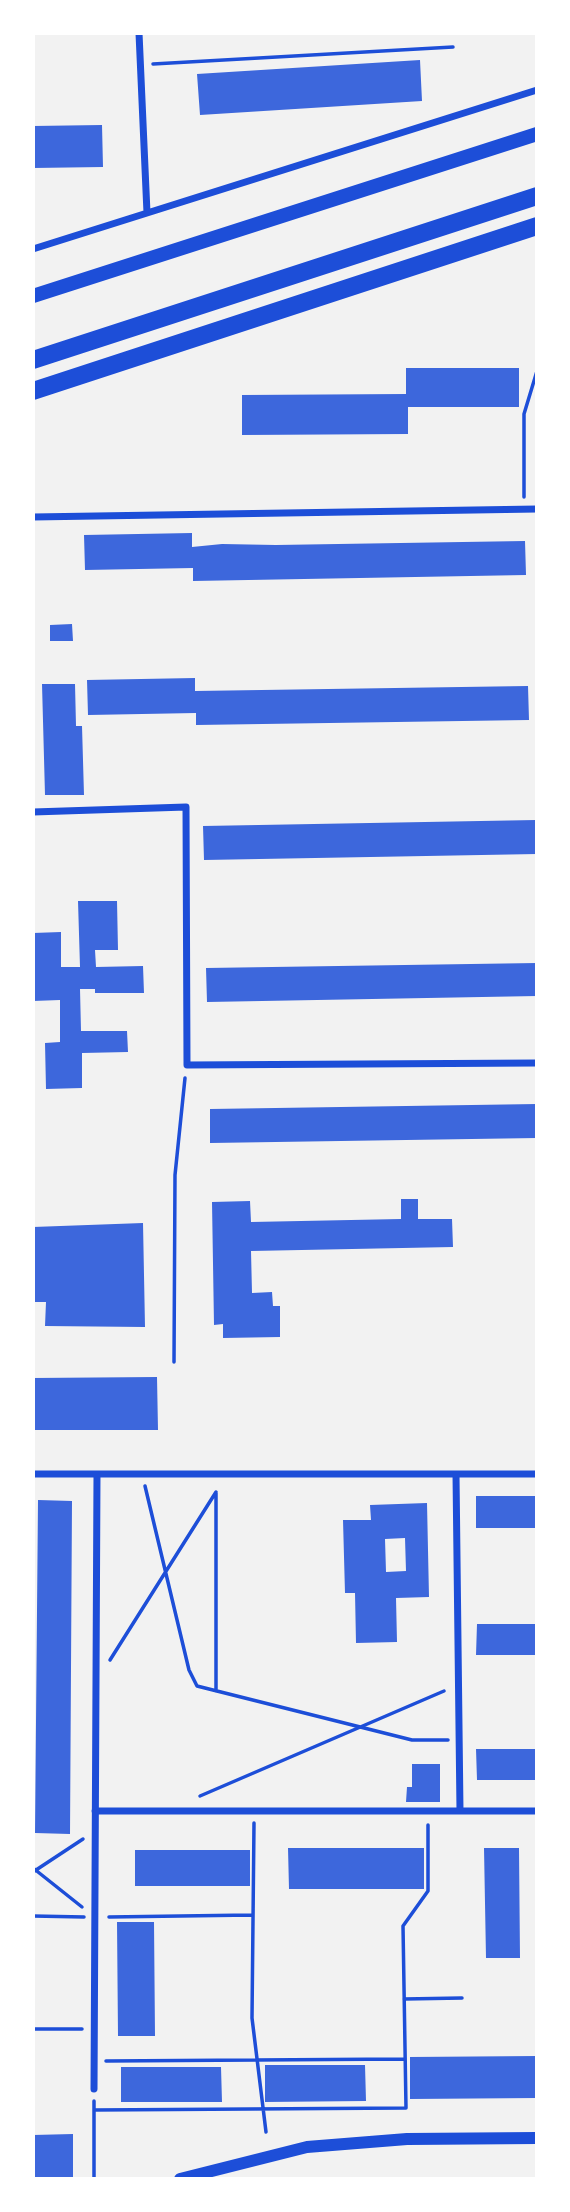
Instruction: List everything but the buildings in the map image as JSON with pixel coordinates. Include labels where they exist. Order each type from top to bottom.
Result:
[{"type":"main road","points":[[33,296],[537,134]]},
{"type":"main road","points":[[33,360],[537,196]]},
{"type":"main road","points":[[33,391],[537,226]]},
{"type":"street","points":[[139,33],[147,213]]},
{"type":"street","points":[[33,249],[537,90]]},
{"type":"street","points":[[33,517],[537,509]]},
{"type":"street","points":[[33,812],[186,807],[187,1065],[537,1063]]},
{"type":"street","points":[[33,1474],[537,1474]]},
{"type":"street","points":[[94,2089],[97,1474]]},
{"type":"street","points":[[456,1474],[460,1811]]},
{"type":"street","points":[[96,1811],[537,1811]]},
{"type":"street","points":[[180,2179],[307,2147],[407,2139],[537,2138]]},
{"type":"path","points":[[140,65],[453,47]]},
{"type":"path","points":[[524,509],[524,414],[537,371]]},
{"type":"path","points":[[174,1362],[175,1175],[187,1065]]},
{"type":"path","points":[[142,1474],[189,1670],[197,1686],[412,1740],[460,1740]]},
{"type":"path","points":[[216,1474],[216,1691]]},
{"type":"path","points":[[96,1683],[216,1492]]},
{"type":"path","points":[[164,1811],[459,1685]]},
{"type":"path","points":[[95,1917],[34,1870],[83,1838],[96,1811]]},
{"type":"path","points":[[254,1811],[252,2018],[266,2132]]},
{"type":"path","points":[[94,2110],[406,2108],[403,1926],[428,1892],[428,1811]]},
{"type":"path","points":[[33,1916],[253,1915]]},
{"type":"path","points":[[404,1999],[462,1998]]},
{"type":"path","points":[[33,2029],[94,2029]]},
{"type":"path","points":[[94,2061],[405,2059]]},
{"type":"path","points":[[94,2089],[94,2179]]}]
